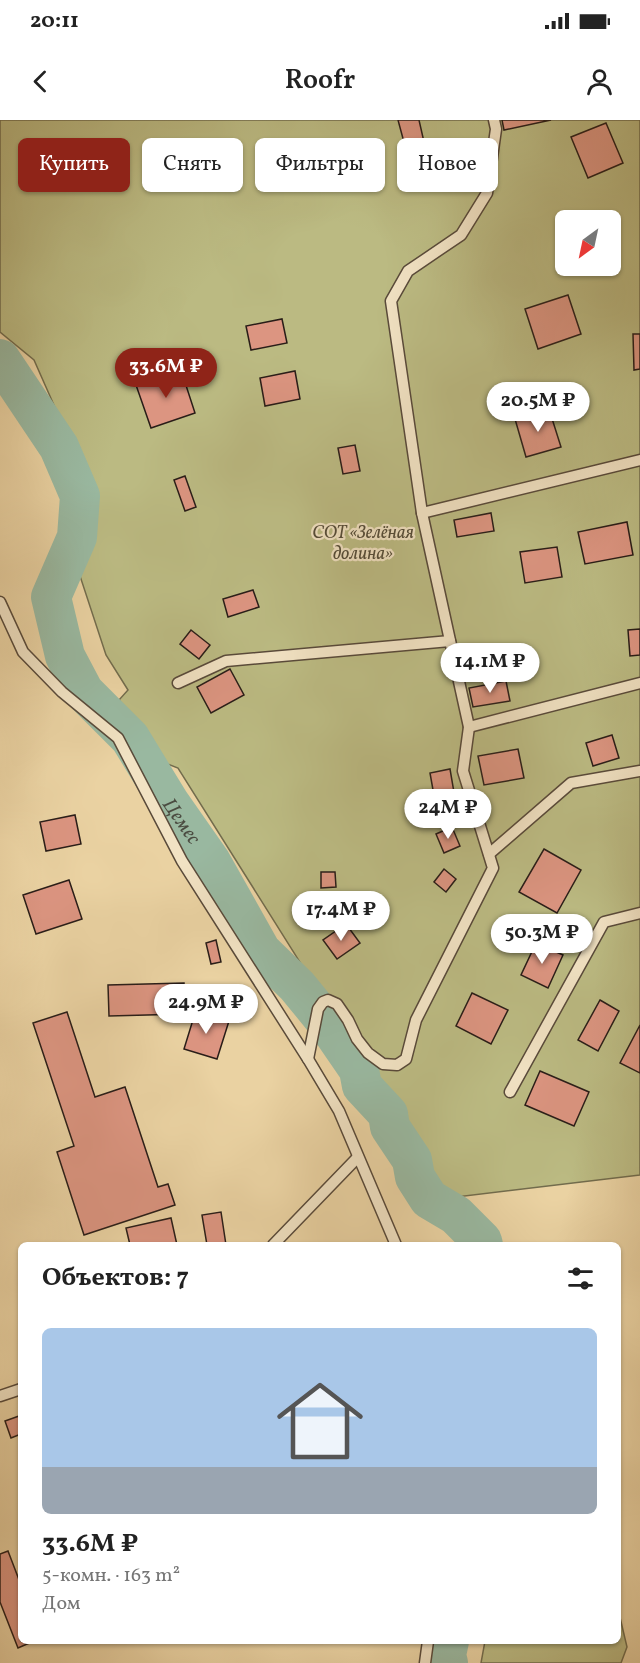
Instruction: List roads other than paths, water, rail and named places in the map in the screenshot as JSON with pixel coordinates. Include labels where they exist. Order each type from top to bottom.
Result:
[{"type":"lane","points":[[308,1059],[318,1009],[323,1002],[328,1000],[337,1004],[357,1039],[368,1053],[383,1064],[397,1065],[406,1059],[417,1020],[493,868],[463,771],[469,727],[422,513],[391,301],[408,272],[461,235],[487,193],[496,129],[494,120]]},
{"type":"lane","points":[[422,513],[640,460]]},
{"type":"lane","points":[[0,602],[23,652],[62,692],[118,738],[182,861],[339,1111],[395,1242]]},
{"type":"lane","points":[[178,683],[226,661],[450,641]]},
{"type":"lane","points":[[469,727],[640,683]]},
{"type":"lane","points":[[489,854],[571,783],[640,771]]},
{"type":"lane","points":[[510,1092],[604,922],[640,913]]},
{"type":"lane","points":[[276,1242],[358,1157]]},
{"type":"lane","points":[[0,1395],[18,1390]]},
{"type":"lane","points":[[425,1663],[428,1644]]},
{"type":"waterway","name":"Цемес","points":[[0,359],[59,447],[80,496],[77,537],[51,597],[65,656],[84,692],[130,738],[169,802],[211,862],[261,951],[297,986],[324,1019],[359,1070],[362,1086],[388,1114],[390,1127],[412,1160],[415,1177],[429,1199],[456,1215],[482,1242]]},
{"type":"waterway","name":"Цемес","points":[[448,1644],[446,1655],[448,1663]]},
{"type":"park label","name":"СОТ «Зелёная долина»","points":[[363,542]]}]
